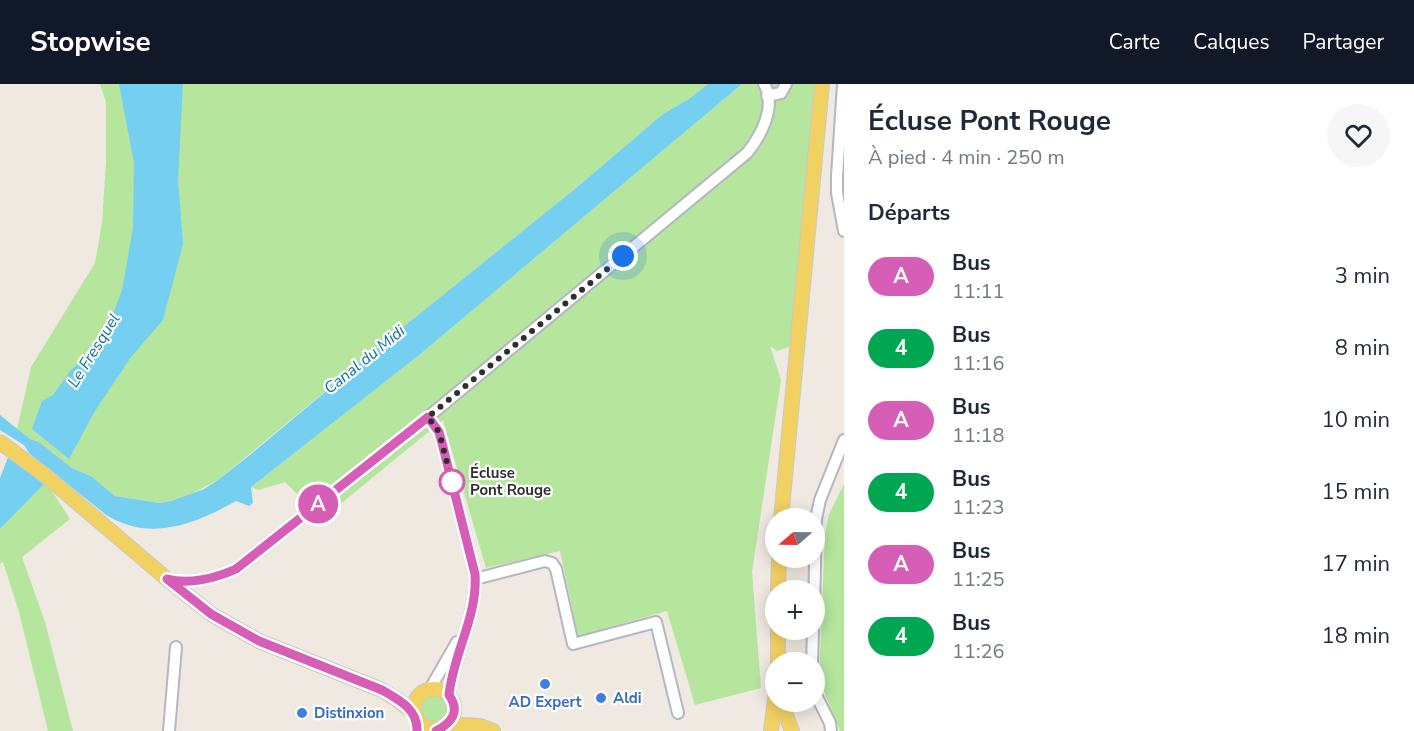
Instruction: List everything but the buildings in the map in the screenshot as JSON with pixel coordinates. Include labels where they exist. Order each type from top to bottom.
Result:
[{"type":"main road","points":[[782,508],[822,84]]},
{"type":"main road","points":[[6,446],[211,614],[259,641],[382,690],[398,700],[416,722],[430,729],[486,729]]},
{"type":"main road","points":[[382,690],[443,691],[486,729]]},
{"type":"main road","points":[[416,722],[416,699],[425,691]]},
{"type":"main road","points":[[440,728],[454,714],[452,701]]},
{"type":"main road","points":[[771,731],[773,712]]},
{"type":"main road","points":[[785,712],[792,731]]},
{"type":"street","points":[[167,579],[177,581],[217,578],[236,569],[428,417],[747,153],[758,139],[765,123],[768,106],[764,84]]},
{"type":"street","points":[[767,96],[781,93],[786,84]]},
{"type":"street","points":[[843,84],[837,176],[839,209],[844,231]]},
{"type":"street","points":[[428,417],[439,432],[476,579],[476,593],[451,679],[452,701]]},
{"type":"street","points":[[815,580],[816,519],[820,500],[844,440]]},
{"type":"street","points":[[476,579],[545,561],[552,563],[556,569],[573,644],[656,621],[678,713]]},
{"type":"street","points":[[425,691],[469,620]]},
{"type":"street","points":[[169,731],[176,647]]},
{"type":"street","points":[[824,712],[831,731]]},
{"type":"green space","points":[[100,84],[708,84],[663,114],[576,188],[218,480],[191,494],[159,503],[115,496],[91,476],[72,468],[39,442],[30,439],[17,429],[31,367],[95,263],[102,223],[106,162],[106,102]]},
{"type":"green space","points":[[742,84],[822,84],[799,330],[789,347],[777,351],[770,346],[781,380],[752,572],[761,688],[695,705],[667,611],[578,636],[560,551],[486,568],[443,420],[322,519],[285,482],[259,490],[251,487],[418,356]]},
{"type":"green space","points":[[46,482],[70,519],[22,557],[45,622],[73,731],[48,731],[19,612],[3,562],[0,564],[0,529]]},
{"type":"green space","points":[[844,484],[844,731],[840,731],[825,694],[825,652],[820,652],[821,640],[825,640],[825,580],[823,580],[825,535],[829,514]]},
{"type":"green space","points":[[434,693],[445,698],[450,709],[445,720],[434,725],[423,720],[418,709],[423,698]]},
{"type":"water","points":[[119,84],[183,84],[178,179],[183,244],[163,320],[131,357],[95,411],[69,459],[32,429],[42,401],[53,395],[71,370],[103,341],[122,290],[133,228],[134,163]]},
{"type":"water","points":[[708,84],[742,84],[418,356],[251,487],[253,503],[249,506],[236,501],[204,517],[172,527],[155,529],[122,523],[105,514],[29,453],[24,445],[0,430],[0,415],[72,468],[91,476],[115,496],[159,503],[204,489],[251,454],[663,114]]},
{"type":"water","points":[[9,455],[46,482],[0,529],[0,478]]},
{"type":"bus line","name":"A","points":[[417,731],[414,713],[382,690],[259,641],[211,614],[167,579],[177,581],[217,578],[236,569],[428,417],[439,432],[475,574],[476,593],[451,679],[449,695],[453,701],[454,714],[448,724],[436,731]]},
{"type":"place","name":"Écluse Pont Rouge","points":[[452,482]]},
{"type":"place","name":"AD Expert","points":[[545,684]]},
{"type":"place","name":"Aldi","points":[[601,698]]},
{"type":"place","name":"Distinxion","points":[[302,713]]},
{"type":"route","points":[[452,482],[439,432],[428,417],[623,256]]},
{"type":"water label","name":"Le Fresquel","points":[[93,350]]},
{"type":"water label","name":"Canal du Midi","points":[[364,359]]}]
